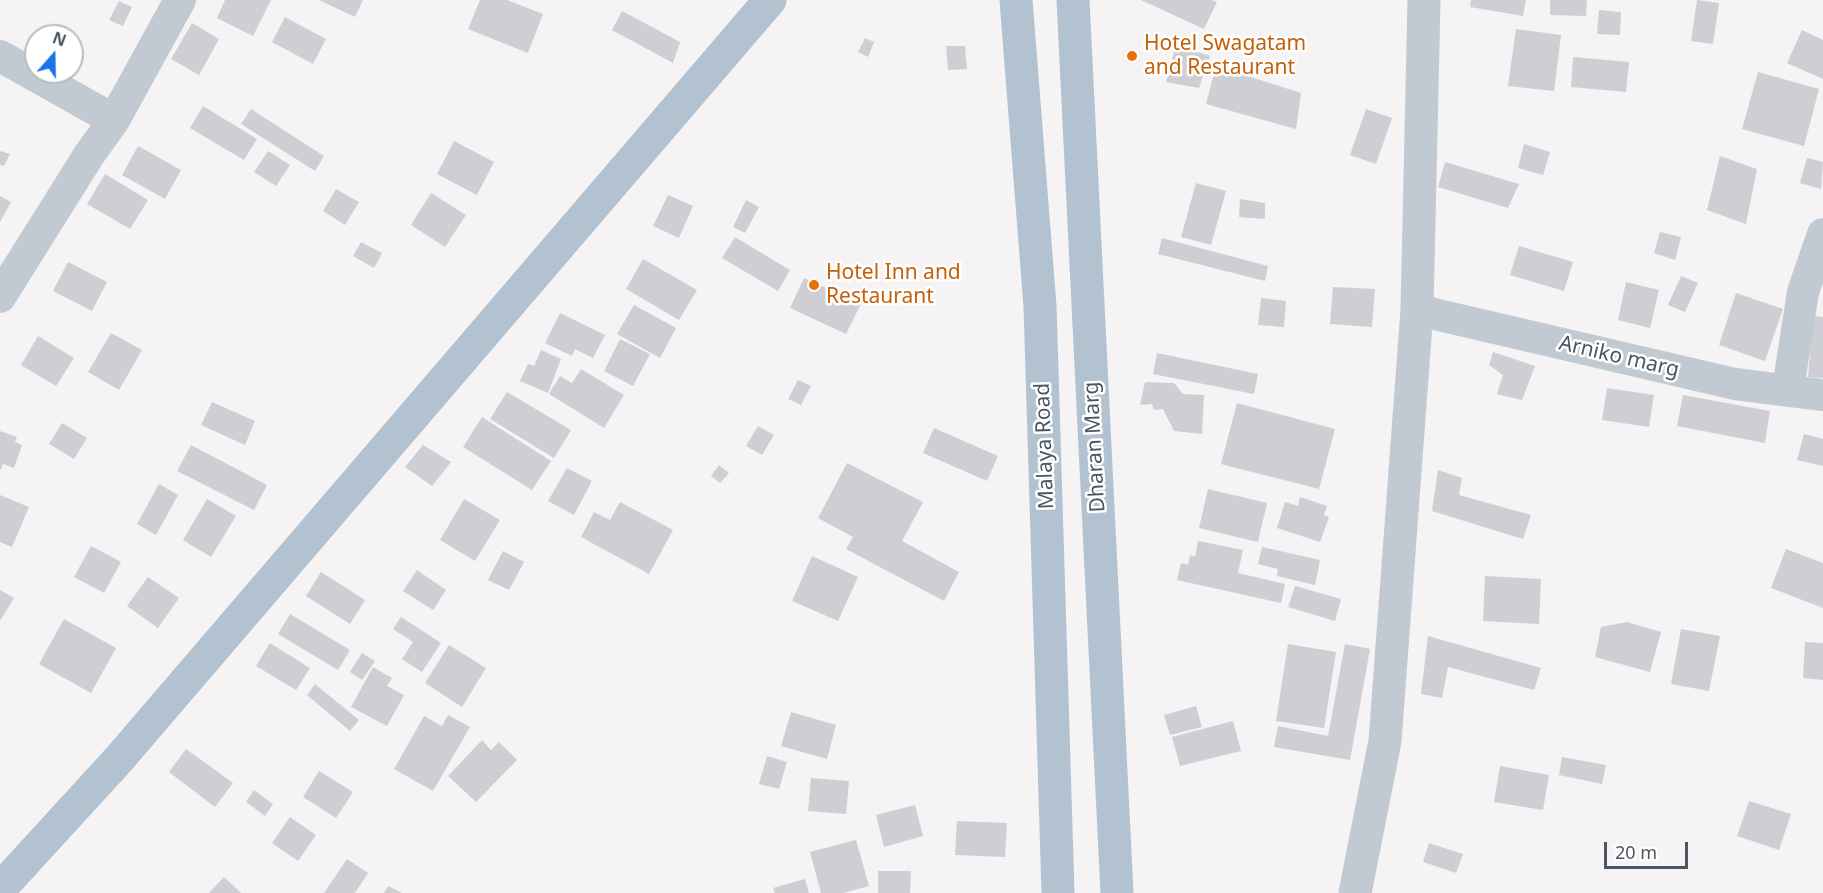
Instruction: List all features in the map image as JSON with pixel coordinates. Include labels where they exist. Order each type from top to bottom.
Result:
[{"type":"main road","points":[[0,889],[119,759],[770,0]]},
{"type":"main road","name":"Malaya Road","points":[[1016,0],[1040,306],[1058,893]]},
{"type":"main road","name":"Dharan Marg","points":[[1073,0],[1117,893]]},
{"type":"street","points":[[0,297],[88,155],[114,120],[180,0]]},
{"type":"street","points":[[1355,893],[1385,741],[1417,310],[1424,0]]},
{"type":"street","points":[[0,56],[114,120]]},
{"type":"street","points":[[1788,389],[1803,292],[1823,234]]},
{"type":"street","name":"Arniko marg","points":[[1417,310],[1735,384],[1823,395]]},
{"type":"building","points":[[225,0],[271,0],[253,36],[217,18]]},
{"type":"building","points":[[319,0],[363,0],[355,17]]},
{"type":"building","points":[[480,0],[507,0],[543,14],[528,53],[468,29]]},
{"type":"building","points":[[1141,0],[1212,0],[1217,2],[1204,29]]},
{"type":"building","points":[[1471,0],[1526,0],[1523,16],[1470,7]]},
{"type":"building","points":[[1550,0],[1587,0],[1586,16],[1550,15]]},
{"type":"building","points":[[1697,0],[1719,3],[1713,44],[1691,41]]},
{"type":"building","points":[[119,1],[132,7],[123,26],[109,20]]},
{"type":"building","points":[[1599,10],[1621,12],[1620,35],[1597,34]]},
{"type":"building","points":[[622,11],[680,42],[673,63],[612,30]]},
{"type":"building","points":[[285,17],[326,39],[313,64],[272,42]]},
{"type":"building","points":[[192,23],[219,39],[199,75],[171,59]]},
{"type":"building","points":[[1516,29],[1561,35],[1554,91],[1508,86]]},
{"type":"building","points":[[1802,30],[1823,40],[1823,79],[1787,63]]},
{"type":"building","points":[[865,38],[874,42],[868,57],[858,52]]},
{"type":"building","points":[[1176,45],[1210,56],[1199,88],[1166,82]]},
{"type":"building","points":[[946,46],[965,46],[967,69],[948,70]]},
{"type":"building","points":[[1573,57],[1629,62],[1626,92],[1571,87]]},
{"type":"building","points":[[1216,66],[1301,93],[1296,129],[1206,104]]},
{"type":"building","points":[[1758,72],[1819,89],[1804,146],[1742,129]]},
{"type":"building","points":[[203,106],[257,139],[244,160],[190,128]]},
{"type":"building","points":[[251,109],[324,156],[315,171],[241,124]]},
{"type":"building","points":[[1366,109],[1392,118],[1376,164],[1350,155]]},
{"type":"building","points":[[454,141],[494,162],[477,195],[437,174]]},
{"type":"building","points":[[1524,144],[1550,152],[1543,175],[1518,168]]},
{"type":"building","points":[[138,146],[181,170],[165,199],[122,175]]},
{"type":"building","points":[[0,151],[10,154],[4,166],[0,165]]},
{"type":"building","points":[[268,151],[290,165],[276,186],[254,172]]},
{"type":"building","points":[[1720,156],[1757,169],[1746,224],[1707,210]]},
{"type":"building","points":[[1807,158],[1823,162],[1821,189],[1800,183]]},
{"type":"building","points":[[1445,162],[1519,184],[1508,208],[1438,187]]},
{"type":"building","points":[[105,174],[148,200],[130,229],[87,204]]},
{"type":"building","points":[[1196,183],[1226,191],[1211,245],[1181,237]]},
{"type":"building","points":[[336,189],[359,202],[345,225],[323,211]]},
{"type":"building","points":[[431,193],[466,215],[445,247],[411,225]]},
{"type":"building","points":[[668,195],[693,206],[679,238],[653,226]]},
{"type":"building","points":[[0,196],[11,202],[0,222]]},
{"type":"building","points":[[1240,199],[1265,203],[1265,219],[1239,217]]},
{"type":"building","points":[[746,200],[759,207],[745,233],[733,227]]},
{"type":"building","points":[[1660,232],[1681,237],[1675,260],[1654,253]]},
{"type":"building","points":[[735,237],[790,270],[778,291],[722,258]]},
{"type":"building","points":[[1162,238],[1268,266],[1265,281],[1158,254]]},
{"type":"building","points":[[361,242],[382,253],[374,268],[353,256]]},
{"type":"building","points":[[1519,246],[1573,262],[1564,291],[1510,275]]},
{"type":"building","points":[[643,259],[697,290],[679,320],[626,289]]},
{"type":"building","points":[[68,262],[107,282],[92,311],[53,291]]},
{"type":"building","points":[[1681,276],[1698,283],[1685,312],[1668,305]]},
{"type":"building","points":[[804,278],[861,304],[846,334],[790,308]]},
{"type":"building","points":[[1626,282],[1659,290],[1650,328],[1618,320]]},
{"type":"building","points":[[1333,287],[1375,289],[1372,327],[1330,324]]},
{"type":"building","points":[[1736,293],[1783,309],[1765,361],[1719,345]]},
{"type":"building","points":[[1261,298],[1286,301],[1284,327],[1258,325]]},
{"type":"building","points":[[634,305],[676,328],[660,358],[617,334]]},
{"type":"building","points":[[560,313],[605,335],[593,358],[575,349],[572,356],[545,343]]},
{"type":"building","points":[[1813,316],[1823,317],[1823,378],[1808,377]]},
{"type":"building","points":[[111,333],[142,350],[119,390],[88,372]]},
{"type":"building","points":[[38,336],[74,358],[56,386],[21,365]]},
{"type":"building","points":[[620,339],[650,354],[633,386],[604,371]]},
{"type":"building","points":[[541,350],[561,359],[548,393],[520,381],[528,364],[534,366]]},
{"type":"building","points":[[1493,352],[1535,366],[1522,400],[1497,394],[1503,375],[1489,365]]},
{"type":"building","points":[[1157,353],[1258,374],[1254,394],[1153,374]]},
{"type":"building","points":[[581,369],[624,395],[604,428],[549,394],[560,376],[572,383]]},
{"type":"building","points":[[798,380],[811,386],[801,405],[788,399]]},
{"type":"building","points":[[1145,382],[1174,383],[1183,394],[1204,395],[1202,434],[1174,431],[1163,409],[1154,410],[1152,404],[1140,405]]},
{"type":"building","points":[[1607,388],[1654,395],[1649,427],[1602,420]]},
{"type":"building","points":[[507,392],[571,430],[554,458],[490,419]]},
{"type":"building","points":[[1683,395],[1770,411],[1765,443],[1677,426]]},
{"type":"building","points":[[212,402],[255,421],[245,445],[201,425]]},
{"type":"building","points":[[1237,403],[1335,429],[1319,489],[1221,464]]},
{"type":"building","points":[[482,417],[551,461],[532,490],[463,447]]},
{"type":"building","points":[[62,423],[87,438],[74,459],[49,444]]},
{"type":"building","points":[[758,426],[774,435],[762,455],[746,446]]},
{"type":"building","points":[[934,428],[998,456],[987,481],[923,453]]},
{"type":"building","points":[[0,431],[17,437],[15,442],[22,445],[14,468],[3,464],[0,471]]},
{"type":"building","points":[[1804,434],[1823,439],[1823,466],[1797,460]]},
{"type":"building","points":[[191,445],[267,485],[254,510],[177,471]]},
{"type":"building","points":[[423,445],[451,462],[432,486],[405,467]]},
{"type":"building","points":[[847,463],[923,502],[902,541],[959,572],[944,601],[846,549],[853,537],[818,518]]},
{"type":"building","points":[[719,465],[729,473],[720,483],[711,476]]},
{"type":"building","points":[[567,468],[592,481],[574,515],[548,501]]},
{"type":"building","points":[[1438,470],[1462,478],[1459,495],[1531,515],[1523,539],[1432,511]]},
{"type":"building","points":[[159,484],[178,495],[156,535],[137,524]]},
{"type":"building","points":[[1208,489],[1267,503],[1258,542],[1199,528]]},
{"type":"building","points":[[0,495],[29,507],[12,547],[0,542]]},
{"type":"building","points":[[1300,497],[1327,506],[1324,515],[1329,517],[1320,542],[1277,528],[1285,502],[1298,506]]},
{"type":"building","points":[[207,499],[236,516],[211,557],[183,540]]},
{"type":"building","points":[[464,499],[500,520],[475,561],[440,540]]},
{"type":"building","points":[[620,502],[673,530],[649,574],[581,537],[594,512],[610,520]]},
{"type":"building","points":[[1198,541],[1243,550],[1238,573],[1285,584],[1281,603],[1177,580],[1181,563],[1188,565],[1190,555],[1195,557]]},
{"type":"building","points":[[91,546],[121,562],[104,593],[74,577]]},
{"type":"building","points":[[1262,547],[1320,560],[1315,585],[1277,576],[1278,569],[1258,564]]},
{"type":"building","points":[[1786,549],[1823,563],[1823,608],[1771,588]]},
{"type":"building","points":[[503,551],[524,562],[509,590],[488,580]]},
{"type":"building","points":[[812,556],[858,577],[838,621],[792,601]]},
{"type":"building","points":[[417,570],[446,590],[433,610],[403,591]]},
{"type":"building","points":[[321,572],[365,600],[350,624],[306,596]]},
{"type":"building","points":[[1485,576],[1541,579],[1539,624],[1483,621]]},
{"type":"building","points":[[148,577],[179,598],[158,628],[127,606]]},
{"type":"building","points":[[1295,586],[1341,599],[1335,621],[1288,607]]},
{"type":"building","points":[[0,590],[14,598],[0,621]]},
{"type":"building","points":[[290,614],[350,650],[338,670],[278,634]]},
{"type":"building","points":[[401,617],[441,643],[422,672],[402,659],[413,642],[393,629]]},
{"type":"building","points":[[64,619],[116,648],[91,693],[39,664]]},
{"type":"building","points":[[1627,622],[1661,632],[1650,672],[1595,657],[1601,627]]},
{"type":"building","points":[[1681,629],[1720,636],[1709,691],[1671,684]]},
{"type":"building","points":[[1428,636],[1541,668],[1534,690],[1448,667],[1442,698],[1421,694]]},
{"type":"building","points":[[1805,642],[1823,643],[1823,680],[1803,678]]},
{"type":"building","points":[[270,643],[310,668],[296,690],[256,666]]},
{"type":"building","points":[[1288,644],[1336,652],[1324,728],[1276,721]]},
{"type":"building","points":[[1345,644],[1370,649],[1350,760],[1274,747],[1278,726],[1328,736]]},
{"type":"building","points":[[449,645],[486,668],[462,707],[425,683]]},
{"type":"building","points":[[362,653],[375,661],[362,680],[350,672]]},
{"type":"building","points":[[373,667],[392,678],[387,686],[404,695],[387,726],[351,707]]},
{"type":"building","points":[[315,684],[359,720],[350,731],[307,695]]},
{"type":"building","points":[[1196,706],[1202,727],[1170,735],[1164,715]]},
{"type":"building","points":[[791,712],[836,725],[827,759],[781,746]]},
{"type":"building","points":[[448,715],[470,727],[433,791],[394,769],[424,716],[442,726]]},
{"type":"building","points":[[1233,721],[1241,751],[1180,766],[1172,737]]},
{"type":"building","points":[[482,740],[491,750],[499,742],[517,760],[476,802],[448,776]]},
{"type":"building","points":[[186,749],[233,783],[215,807],[169,772]]},
{"type":"building","points":[[767,756],[787,762],[779,789],[759,784]]},
{"type":"building","points":[[1562,757],[1606,765],[1602,784],[1559,775]]},
{"type":"building","points":[[1500,766],[1549,775],[1543,810],[1494,802]]},
{"type":"building","points":[[319,771],[353,792],[336,818],[303,797]]},
{"type":"building","points":[[811,778],[849,781],[846,814],[808,811]]},
{"type":"building","points":[[254,790],[273,804],[265,816],[246,802]]},
{"type":"building","points":[[1749,801],[1791,814],[1779,850],[1737,836]]},
{"type":"building","points":[[915,805],[923,836],[884,847],[876,815]]},
{"type":"building","points":[[290,817],[316,835],[298,861],[272,843]]},
{"type":"building","points":[[957,821],[1007,823],[1005,857],[955,855]]},
{"type":"building","points":[[856,840],[869,886],[843,893],[821,893],[810,852]]},
{"type":"building","points":[[1429,843],[1463,854],[1456,873],[1423,862]]},
{"type":"building","points":[[347,859],[368,873],[355,893],[324,893]]},
{"type":"building","points":[[878,871],[911,871],[910,893],[878,893]]},
{"type":"building","points":[[224,877],[241,893],[209,893]]},
{"type":"building","points":[[805,879],[809,893],[775,893],[773,888]]},
{"type":"building","points":[[388,886],[402,893],[384,893]]},
{"type":"place","name":"Hotel Swagatam and Restaurant","points":[[1132,56]]},
{"type":"place","name":"Hotel Inn and Restaurant","points":[[814,285]]}]
